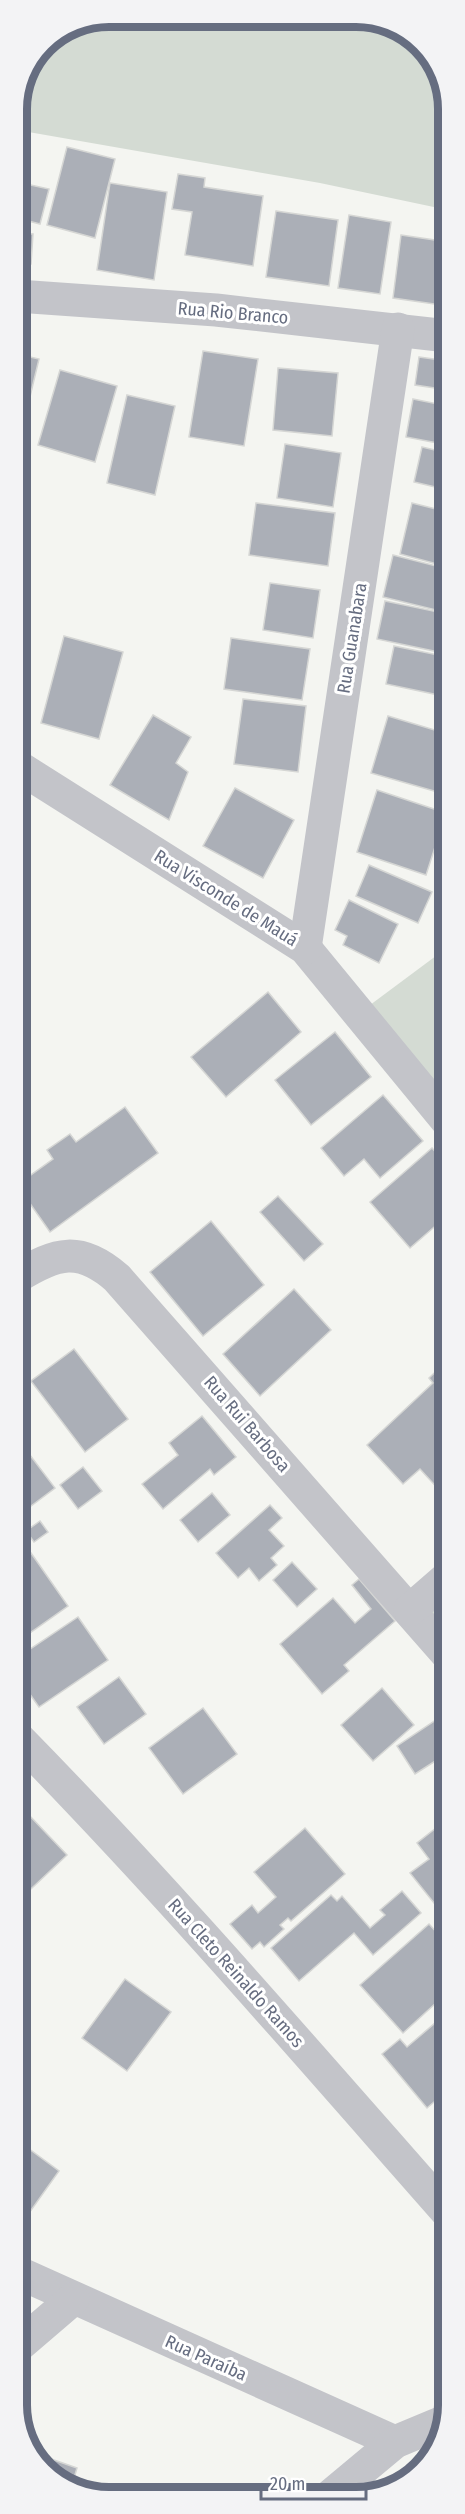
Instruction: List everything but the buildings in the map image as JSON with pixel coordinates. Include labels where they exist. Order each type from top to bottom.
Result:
[{"type":"street","name":"Rua Rio Branco","points":[[27,297],[216,310],[438,335]]},
{"type":"street","name":"Rua Guanabara","points":[[305,948],[398,329]]},
{"type":"street","name":"Rua Visconde de Mauá","points":[[27,772],[305,948],[438,1110]]},
{"type":"street","name":"Rua Rui Barbosa","points":[[27,1270],[45,1260],[72,1255],[93,1260],[117,1278],[438,1643]]},
{"type":"street","points":[[410,1610],[438,1585]]},
{"type":"street","name":"Rua Cleto Reinaldo Ramos","points":[[27,1747],[92,1813],[237,1973],[438,2202]]},
{"type":"street","name":"Rua Paraíba","points":[[27,2277],[395,2442]]},
{"type":"street","points":[[27,2338],[73,2299]]},
{"type":"street","points":[[341,2487],[395,2442],[434,2427]]},
{"type":"shaded area","points":[[109,27],[356,27],[387,33],[410,47],[418,55],[434,83],[438,109],[438,208],[320,183],[27,132],[27,104],[33,78],[51,51],[78,33],[93,29]]},
{"type":"shaded area","points":[[438,954],[438,1094],[366,1008]]},
{"type":"shaded area","points":[[438,1601],[438,1625],[426,1611]]}]
